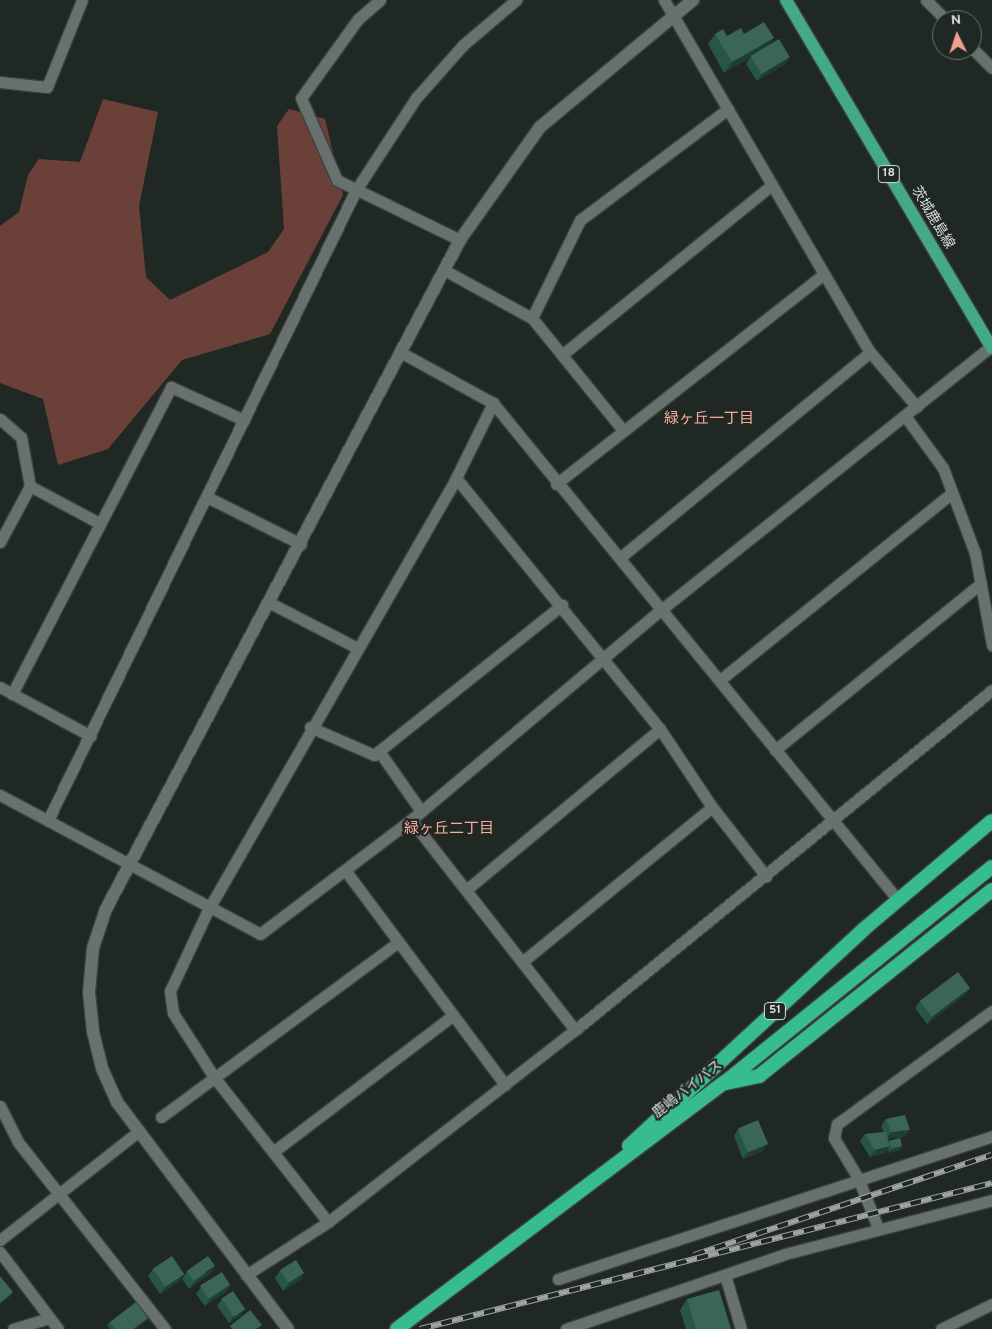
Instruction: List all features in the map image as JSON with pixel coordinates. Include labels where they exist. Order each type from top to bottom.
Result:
[{"type":"highway","name":"51","points":[[563,1207],[898,900],[992,821]]},
{"type":"highway","name":"鹿嶋バイパス","points":[[396,1329],[563,1207],[724,1083],[992,867]]},
{"type":"highway","name":"51","points":[[724,1083],[759,1076],[992,890]]},
{"type":"main road","name":"茨城鹿島線","points":[[786,0],[991,347]]},
{"type":"street","points":[[0,82],[47,87],[82,0]]},
{"type":"street","points":[[380,0],[358,19],[301,98],[337,180],[460,240]]},
{"type":"street","points":[[48,820],[356,190],[416,98],[463,45],[516,0]]},
{"type":"street","points":[[664,0],[728,109],[770,187],[870,352],[917,407]]},
{"type":"street","points":[[288,1329],[118,1102],[102,1068],[89,992],[93,948],[106,909],[446,271],[460,240],[540,127],[693,0]]},
{"type":"street","points":[[926,0],[936,10]]},
{"type":"street","points":[[982,58],[992,68]]},
{"type":"street","points":[[532,318],[580,220],[728,109]]},
{"type":"street","points":[[563,354],[770,187]]},
{"type":"street","points":[[446,271],[532,318],[622,429]]},
{"type":"street","points":[[556,484],[622,429],[824,274]]},
{"type":"street","points":[[0,795],[131,865],[208,910],[260,934],[421,812],[662,609],[991,347]]},
{"type":"street","points":[[622,556],[870,352]]},
{"type":"street","points":[[402,353],[493,403],[556,484],[622,556],[831,821],[898,900]]},
{"type":"street","points":[[12,694],[171,387],[244,420]]},
{"type":"street","points":[[328,1222],[214,1077],[173,1013],[170,991],[208,910],[310,727],[456,478],[493,403]]},
{"type":"street","points":[[905,416],[943,468],[975,553],[992,645]]},
{"type":"street","points":[[0,419],[21,438],[30,486],[0,542]]},
{"type":"street","points":[[456,478],[562,605],[602,659],[660,729],[712,807],[766,876]]},
{"type":"street","points":[[30,486],[99,523]]},
{"type":"street","points":[[720,680],[952,492]]},
{"type":"street","points":[[207,497],[301,544]]},
{"type":"street","points":[[775,750],[981,583]]},
{"type":"street","points":[[270,603],[356,648]]},
{"type":"street","points":[[310,727],[374,755],[562,605]]},
{"type":"street","points":[[0,687],[90,736]]},
{"type":"street","points":[[246,1275],[328,1222],[576,1030],[992,690]]},
{"type":"street","points":[[466,890],[660,729]]},
{"type":"street","points":[[379,751],[421,812]]},
{"type":"street","points":[[522,962],[712,807]]},
{"type":"street","points":[[411,820],[576,1030]]},
{"type":"street","points":[[345,870],[451,1017],[505,1085]]},
{"type":"street","points":[[161,1117],[397,942]]},
{"type":"street","points":[[878,1228],[858,1178],[834,1138],[837,1124],[992,1011]]},
{"type":"street","points":[[273,1152],[451,1017]]},
{"type":"street","points":[[0,1106],[18,1142],[61,1194],[165,1329]]},
{"type":"street","points":[[0,1240],[139,1131]]},
{"type":"street","points":[[558,1279],[858,1178],[992,1136]]},
{"type":"street","points":[[566,1329],[725,1275],[878,1228],[992,1200]]},
{"type":"street","points":[[0,1252],[58,1329]]},
{"type":"street","points":[[725,1275],[741,1329]]},
{"type":"street","points":[[940,1329],[992,1304]]},
{"type":"street","points":[[13,1329],[49,1318]]},
{"type":"shaded area","points":[[103,99],[158,112],[139,206],[146,277],[170,300],[268,252],[284,229],[277,126],[289,109],[325,119],[343,195],[270,334],[182,360],[108,449],[58,465],[43,399],[0,383],[0,226],[19,212],[28,175],[39,159],[80,162]]},
{"type":"building","points":[[764,22],[774,38],[732,62],[715,34],[723,29],[727,36],[741,28],[744,34]]},
{"type":"building","points":[[779,39],[790,57],[762,74],[751,56]]},
{"type":"building","points":[[958,972],[970,988],[932,1017],[920,1001]]},
{"type":"building","points":[[905,1115],[910,1130],[891,1132],[886,1119]]},
{"type":"building","points":[[758,1120],[768,1144],[748,1153],[738,1129]]},
{"type":"building","points":[[886,1132],[890,1146],[875,1150],[865,1134]]},
{"type":"building","points":[[900,1138],[902,1146],[891,1148],[889,1141]]},
{"type":"building","points":[[172,1256],[184,1274],[165,1287],[153,1269]]},
{"type":"building","points":[[208,1256],[215,1266],[194,1281],[187,1271]]},
{"type":"building","points":[[296,1260],[304,1273],[288,1283],[280,1270]]},
{"type":"building","points":[[222,1272],[230,1285],[208,1298],[200,1286]]},
{"type":"building","points":[[0,1276],[13,1292],[0,1303]]},
{"type":"building","points":[[719,1290],[731,1329],[696,1329],[687,1299]]},
{"type":"building","points":[[233,1291],[245,1309],[234,1317],[221,1299]]},
{"type":"building","points":[[136,1302],[148,1318],[133,1329],[115,1329],[110,1322]]},
{"type":"building","points":[[250,1310],[262,1325],[256,1329],[232,1329],[230,1326]]},
{"type":"railway","points":[[694,1255],[992,1155]]},
{"type":"railway","points":[[420,1329],[992,1183]]},
{"type":"district","name":"緑ヶ丘一丁目","points":[[709,420]]},
{"type":"district","name":"緑ヶ丘二丁目","points":[[449,830]]}]
